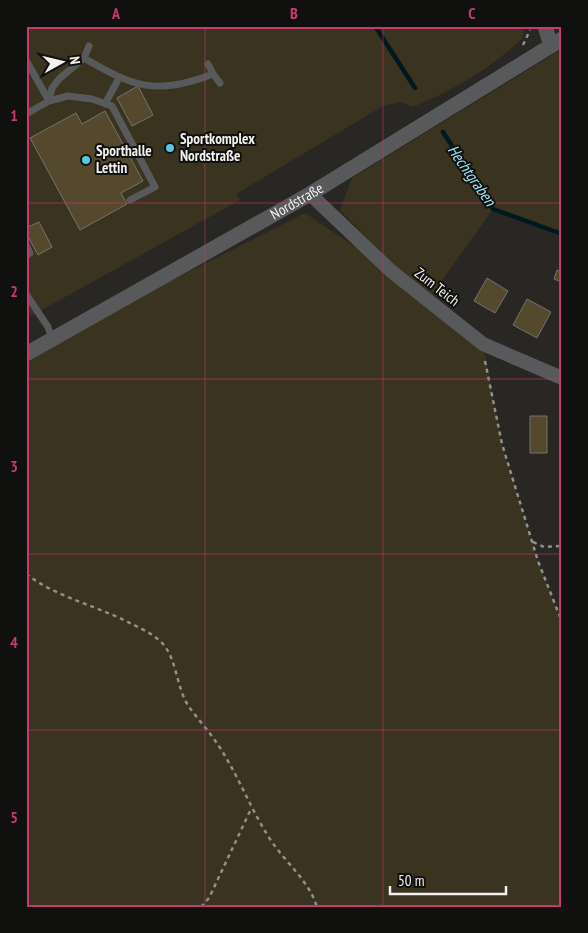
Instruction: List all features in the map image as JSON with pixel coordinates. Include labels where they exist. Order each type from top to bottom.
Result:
[{"type":"street","points":[[545,26],[556,42]]},
{"type":"street","name":"Nordstraße","points":[[26,354],[310,194],[556,42]]},
{"type":"street","name":"Zum Teich","points":[[310,194],[390,271],[483,344],[562,378]]},
{"type":"lane","points":[[49,101],[52,88],[60,78],[84,58],[89,46]]},
{"type":"lane","points":[[84,58],[119,78],[149,86],[185,84],[213,74]]},
{"type":"lane","points":[[26,60],[49,101]]},
{"type":"lane","points":[[208,64],[220,83]]},
{"type":"lane","points":[[105,104],[119,78]]},
{"type":"lane","points":[[26,114],[49,101],[68,96],[92,99],[112,106],[155,187],[130,200]]},
{"type":"lane","points":[[26,245],[30,253],[26,256]]},
{"type":"lane","points":[[26,294],[48,327],[52,340]]},
{"type":"path","points":[[521,49],[530,26]]},
{"type":"path","points":[[483,344],[502,444],[531,541],[562,622]]},
{"type":"path","points":[[531,541],[536,545],[544,547],[562,546]]},
{"type":"path","points":[[26,574],[55,591],[124,619],[147,632],[167,648],[184,698],[225,756],[251,809],[273,844],[308,887],[317,907]]},
{"type":"path","points":[[201,907],[209,898],[251,809]]},
{"type":"shaded area","name":"Sportkomplex Nordstraße","points":[[26,26],[524,26],[523,38],[511,49],[485,69],[457,86],[413,107],[401,102],[383,106],[236,194],[240,200],[31,316],[26,308],[26,100],[29,98],[26,92]]},
{"type":"shaded area","points":[[562,49],[562,234],[493,209],[428,300],[483,344],[502,444],[538,561],[562,622],[562,907],[26,907],[26,354],[305,213],[391,271],[424,297],[340,210],[352,178]]},
{"type":"building","name":"Sporthalle Lettin","points":[[138,86],[153,115],[132,126],[117,98]]},
{"type":"building","name":"Sporthalle Lettin","points":[[105,111],[143,181],[121,193],[127,204],[80,230],[30,138],[76,113],[82,124]]},
{"type":"building","points":[[39,222],[52,247],[38,255],[26,233],[26,228]]},
{"type":"building","points":[[557,270],[562,272],[562,282],[554,279]]},
{"type":"building","points":[[487,278],[508,291],[495,313],[474,301]]},
{"type":"building","points":[[527,299],[551,312],[537,338],[513,325]]},
{"type":"building","points":[[530,416],[547,416],[547,453],[530,453]]},
{"type":"waterway","name":"Hechtgraben","points":[[375,26],[415,88]]},
{"type":"waterway","name":"Hechtgraben","points":[[443,132],[493,209],[562,234]]},
{"type":"place","name":"Sportkomplex Nordstraße","points":[[170,148]]},
{"type":"place","name":"Sporthalle Lettin","points":[[86,160]]}]
